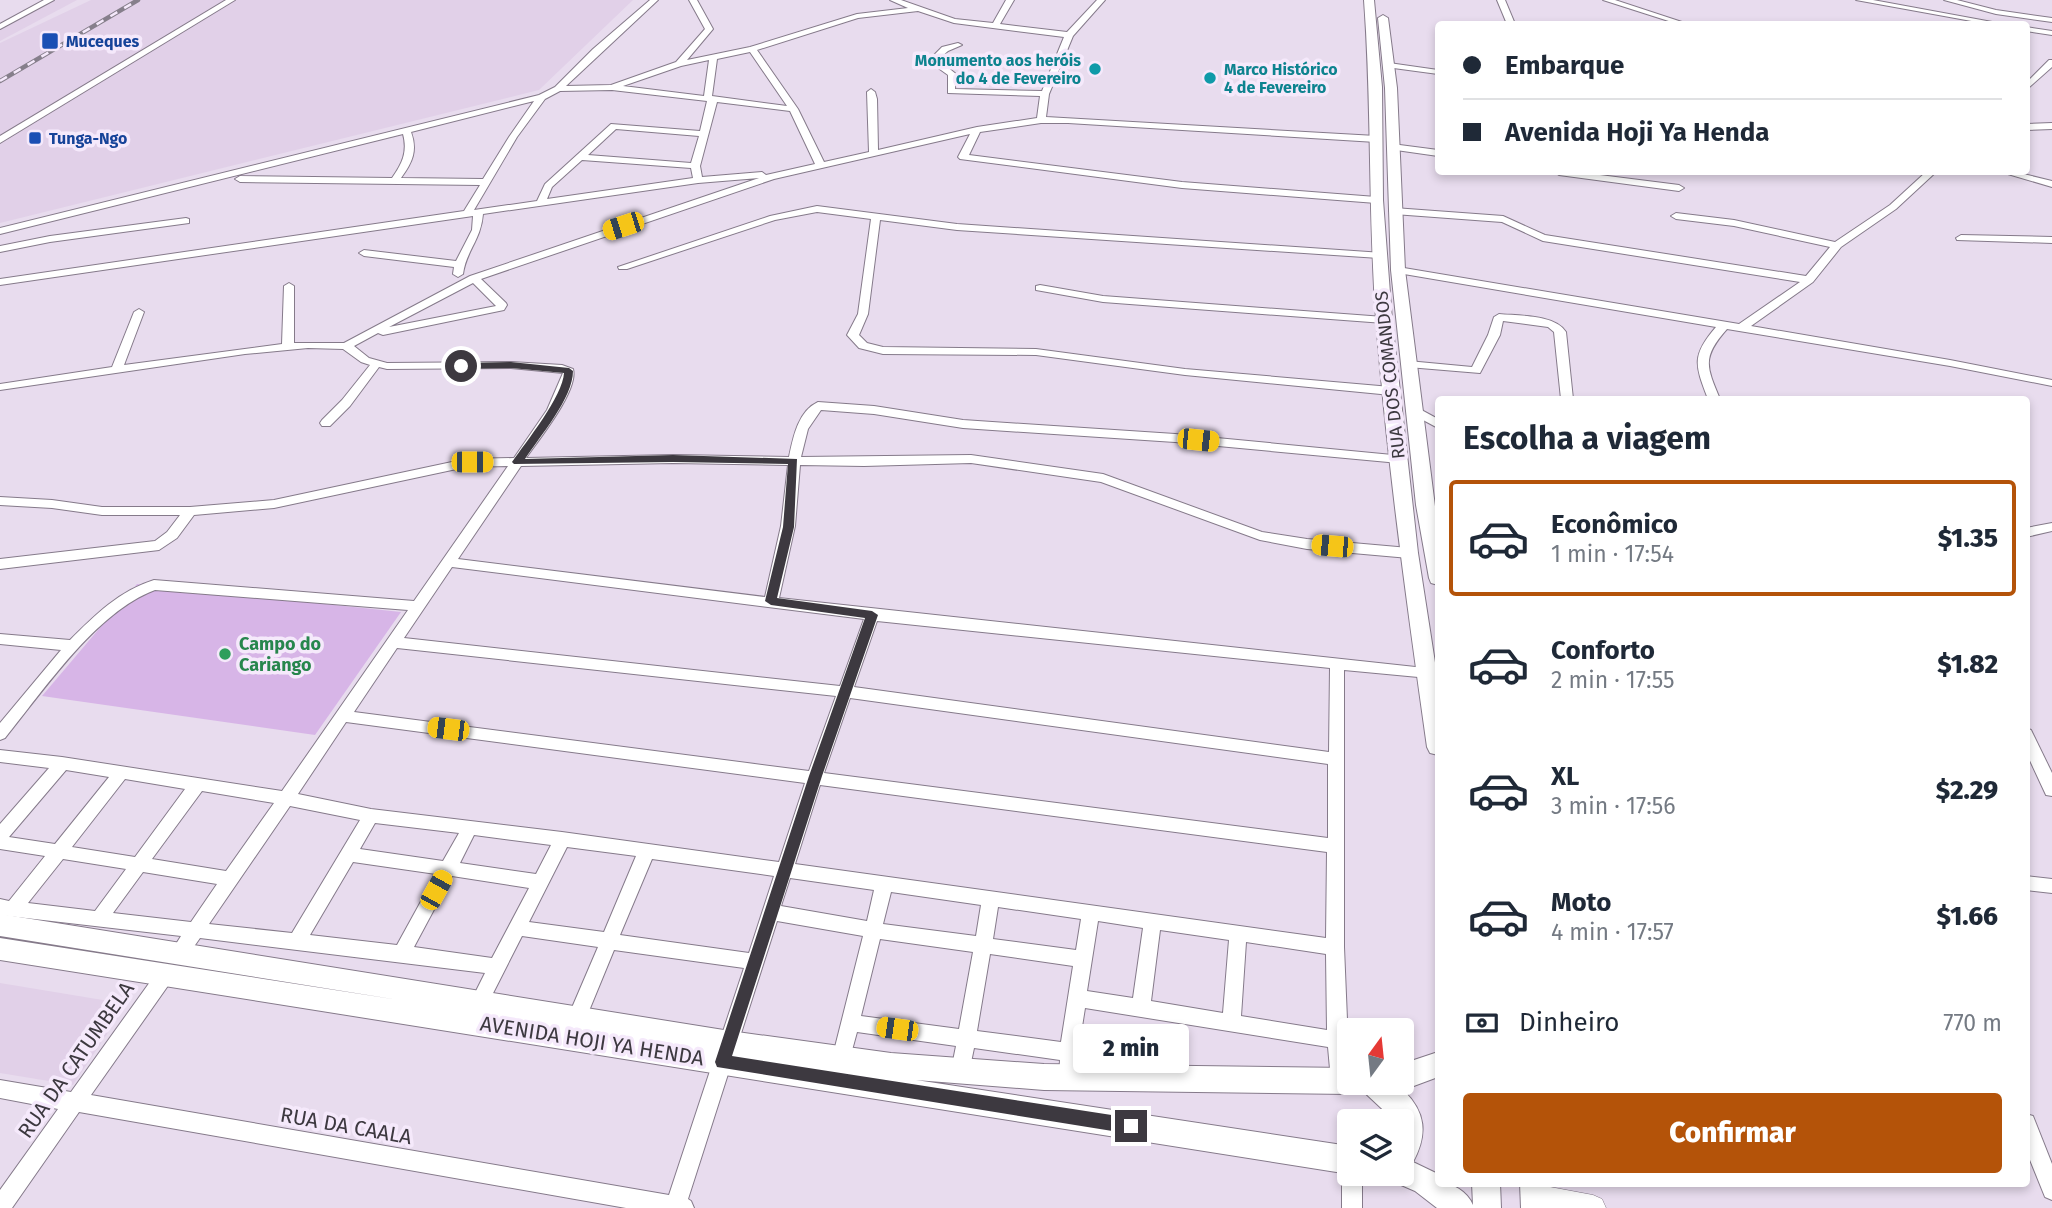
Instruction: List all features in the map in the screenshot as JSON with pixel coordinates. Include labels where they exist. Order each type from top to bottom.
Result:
[{"type":"main road","name":"RUA DOS COMANDOS","points":[[1369,0],[1376,87],[1378,256],[1409,552],[1435,722]]},
{"type":"main road","name":"RUA DOS COMANDOS","points":[[1380,0],[1389,65],[1398,270],[1428,527],[1435,563]]},
{"type":"main road","name":"AVENIDA HOJI YA HENDA","points":[[4,913],[186,942],[481,1001],[577,1017],[726,1052],[841,1059],[961,1071],[1069,1065],[1337,1081]]},
{"type":"main road","name":"AVENIDA HOJI YA HENDA","points":[[0,949],[726,1052],[1337,1158]]},
{"type":"main road","points":[[1414,1074],[1435,1066]]},
{"type":"main road","points":[[1391,1096],[1404,1109]]},
{"type":"main road","points":[[1414,1176],[1425,1181],[1460,1208]]},
{"type":"main road","points":[[1486,1187],[1487,1208]]},
{"type":"street","points":[[0,27],[50,0]]},
{"type":"street","points":[[0,140],[231,0]]},
{"type":"street","points":[[0,232],[542,97],[558,89],[654,0]]},
{"type":"street","points":[[679,64],[709,29],[693,0]]},
{"type":"street","points":[[894,0],[939,18],[1069,35]]},
{"type":"street","points":[[995,27],[1010,0]]},
{"type":"street","points":[[1041,120],[1045,93],[1069,35],[1101,0]]},
{"type":"street","points":[[1501,0],[1510,21]]},
{"type":"street","points":[[1607,0],[1674,21]]},
{"type":"street","points":[[1860,0],[1967,21]]},
{"type":"street","points":[[1948,0],[1996,12],[2052,20]]},
{"type":"street","points":[[612,87],[679,64],[752,48],[857,16],[916,9]]},
{"type":"street","points":[[0,13],[23,15]]},
{"type":"street","points":[[2030,30],[2052,33]]},
{"type":"street","points":[[958,45],[945,49],[937,56],[937,63],[952,74],[951,91],[1045,93]]},
{"type":"street","points":[[752,48],[786,93],[810,136],[820,166]]},
{"type":"street","points":[[698,180],[695,166],[713,102],[708,97],[713,57]]},
{"type":"street","points":[[2030,84],[2052,62]]},
{"type":"street","points":[[1389,65],[1435,72]]},
{"type":"street","points":[[558,89],[612,87],[794,109]]},
{"type":"street","points":[[871,92],[874,104],[871,139],[874,152]]},
{"type":"street","points":[[467,214],[513,137],[542,97]]},
{"type":"street","points":[[0,387],[117,368],[288,346],[346,345],[474,278],[771,177],[977,130],[1041,120],[1376,139]]},
{"type":"street","points":[[541,203],[548,186],[612,127],[619,125],[703,134]]},
{"type":"street","points":[[2030,127],[2052,126]]},
{"type":"street","points":[[977,130],[963,157],[1182,185],[1376,200]]},
{"type":"street","points":[[395,180],[411,156],[412,147],[407,131]]},
{"type":"street","points":[[1392,147],[1435,153]]},
{"type":"street","points":[[580,157],[695,166]]},
{"type":"street","points":[[0,282],[698,180],[750,174],[771,177]]},
{"type":"street","points":[[1582,175],[1679,188]]},
{"type":"street","points":[[1742,327],[1809,280],[1837,245],[1893,207],[1928,175]]},
{"type":"street","points":[[2018,175],[2052,184]]},
{"type":"street","points":[[218,179],[488,181]]},
{"type":"street","points":[[623,267],[802,210],[835,209],[957,227],[1378,256]]},
{"type":"street","points":[[1394,211],[1508,220],[1543,238],[1809,280]]},
{"type":"street","points":[[462,283],[458,274],[459,265],[477,230],[478,213]]},
{"type":"street","points":[[876,216],[863,314],[853,335],[853,339],[867,347],[888,351],[1036,352],[1185,372],[1391,391]]},
{"type":"street","points":[[1676,216],[1761,228],[1837,245]]},
{"type":"street","points":[[0,249],[50,239],[186,221]]},
{"type":"street","points":[[1961,238],[2052,240]]},
{"type":"street","points":[[363,253],[459,265]]},
{"type":"street","points":[[1398,270],[1742,327],[2052,383]]},
{"type":"street","points":[[371,334],[500,308],[502,306],[474,278]]},
{"type":"street","points":[[288,346],[289,286]]},
{"type":"street","points":[[1040,288],[1103,299],[1384,320]]},
{"type":"street","points":[[117,368],[139,312]]},
{"type":"street","points":[[1408,364],[1476,371],[1494,335],[1499,317],[1550,324],[1560,332],[1567,396]]},
{"type":"street","points":[[1713,396],[1700,358],[1703,348],[1724,325]]},
{"type":"street","points":[[186,942],[517,462],[562,394],[568,379],[567,369],[511,365],[413,367],[376,364],[356,355],[346,345]]},
{"type":"street","points":[[326,423],[349,400],[376,364]]},
{"type":"street","points":[[771,601],[788,527],[794,461],[812,411],[823,405],[963,424],[1175,438],[1399,460]]},
{"type":"street","points":[[1414,410],[1435,422]]},
{"type":"street","points":[[0,501],[102,511],[190,511],[274,504],[460,463],[673,458],[794,461],[971,459],[1090,475],[1114,481],[1260,536],[1307,544],[1409,552]]},
{"type":"street","points":[[0,564],[159,545],[173,535],[190,511]]},
{"type":"street","points":[[2031,532],[2052,527]]},
{"type":"street","points":[[2031,532],[2052,536]]},
{"type":"street","points":[[448,562],[872,615],[1429,673]]},
{"type":"street","points":[[0,734],[74,646],[109,610],[143,587],[154,585],[418,606]]},
{"type":"street","points":[[678,1208],[815,776],[847,692],[872,615]]},
{"type":"street","points":[[0,639],[74,646]]},
{"type":"street","points":[[393,642],[847,692],[1337,759]]},
{"type":"street","points":[[1078,998],[1337,1040],[1337,665]]},
{"type":"street","points":[[343,716],[1337,846]]},
{"type":"street","points":[[2030,743],[2052,790]]},
{"type":"street","points":[[0,756],[62,763],[285,798],[371,816],[562,839],[1335,947]]},
{"type":"street","points":[[0,836],[62,763]]},
{"type":"street","points":[[4,913],[122,772]]},
{"type":"street","points":[[98,920],[198,784]]},
{"type":"street","points":[[297,941],[371,816]]},
{"type":"street","points":[[402,953],[470,828]]},
{"type":"street","points":[[481,1001],[562,839]]},
{"type":"street","points":[[0,842],[230,878]]},
{"type":"street","points":[[577,1017],[647,851]]},
{"type":"street","points":[[348,854],[540,883]]},
{"type":"street","points":[[2030,883],[2052,886]]},
{"type":"street","points":[[841,1059],[884,886]]},
{"type":"street","points":[[961,1071],[981,944],[991,900]]},
{"type":"street","points":[[771,912],[873,930],[1084,959]]},
{"type":"street","points":[[4,913],[98,920],[186,942],[297,941],[498,967]]},
{"type":"street","points":[[850,1023],[966,1039],[1069,1065],[1090,914]]},
{"type":"street","points":[[1140,1008],[1152,922]]},
{"type":"street","points":[[518,928],[756,962]]},
{"type":"street","points":[[1231,1023],[1238,934]]},
{"type":"street","name":"RUA DA CATUMBELA","points":[[0,1207],[166,974]]},
{"type":"street","name":"RUA DA CAALA","points":[[0,1089],[678,1208]]},
{"type":"street","points":[[2030,1133],[2052,1190]]},
{"type":"street","points":[[1352,1186],[1352,1208]]},
{"type":"street","points":[[1534,1196],[1593,1208]]},
{"type":"shaded area","points":[[55,0],[77,0],[0,41],[0,30]]},
{"type":"shaded area","points":[[91,0],[633,0],[539,90],[0,223],[0,43]]},
{"type":"shaded area","name":"Campo do Cariango","points":[[137,584],[401,612],[315,735],[42,696]]},
{"type":"shaded area","points":[[0,983],[127,1004],[73,1085],[0,1073]]},
{"type":"railway","points":[[0,81],[138,0]]},
{"type":"place","name":"Muceques","points":[[50,41]]},
{"type":"place","name":"Monumento aos heróis do 4 de Fevereiro","points":[[1095,69]]},
{"type":"place","name":"Marco Histórico 4 de Fevereiro","points":[[1210,78]]},
{"type":"place","name":"Tunga-Ngo","points":[[35,138]]},
{"type":"place","name":"Campo do Cariango","points":[[225,654]]},
{"type":"route","points":[[461,366],[511,365],[562,368],[569,371],[562,394],[553,410],[517,462],[673,458],[794,461],[788,527],[771,601],[872,615],[847,692],[815,776],[723,1062],[1131,1126]]}]
